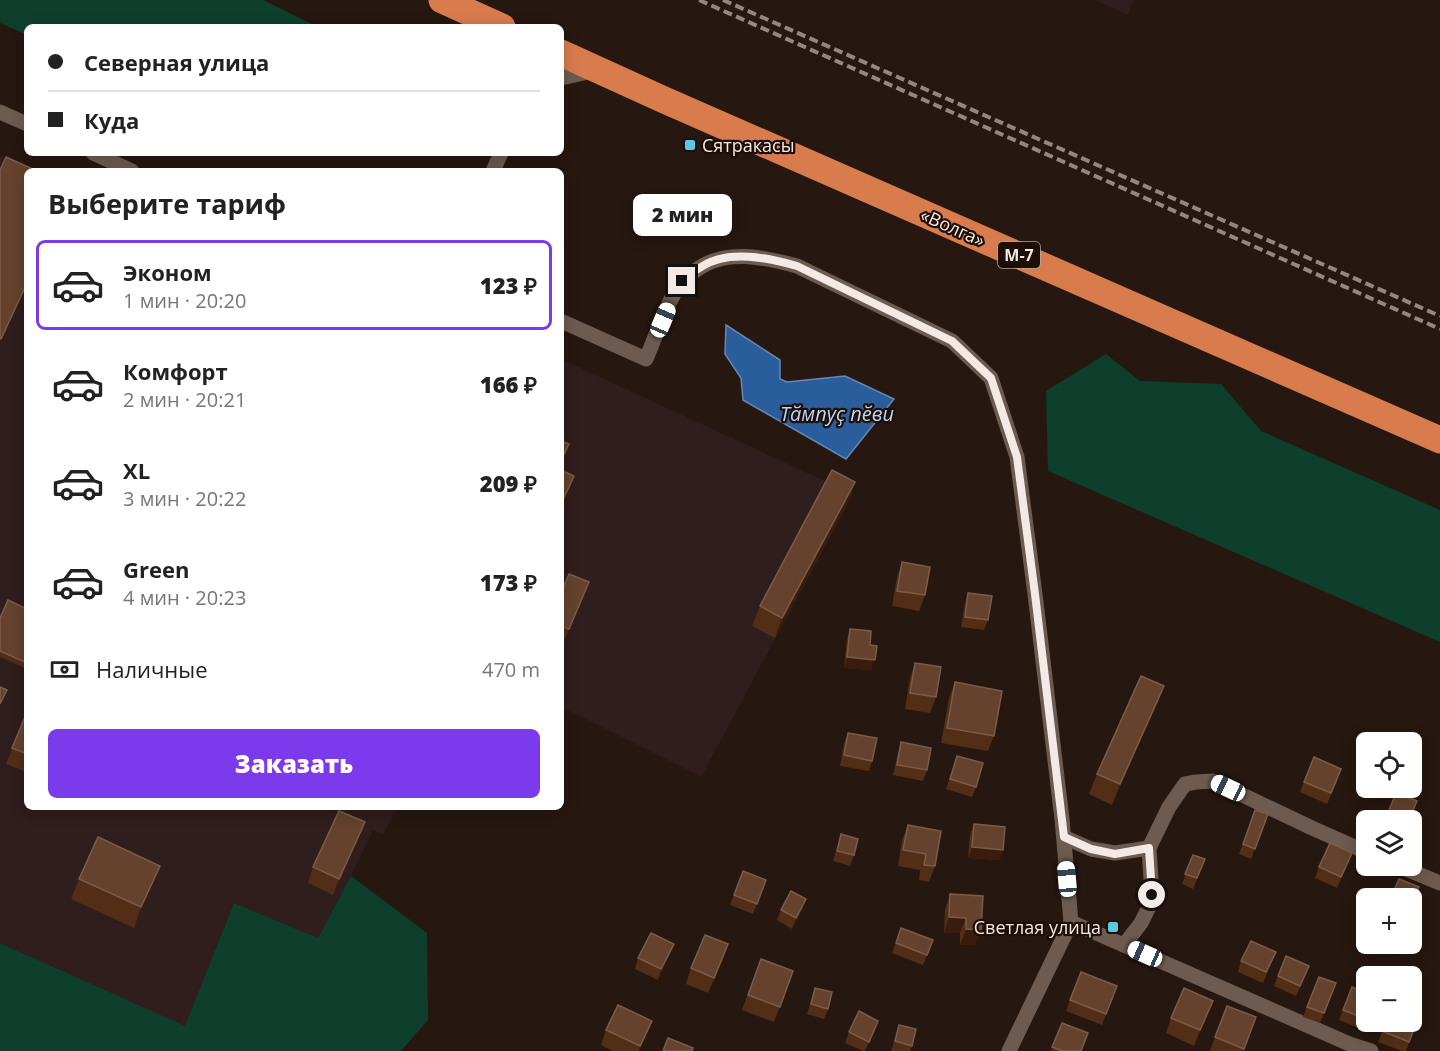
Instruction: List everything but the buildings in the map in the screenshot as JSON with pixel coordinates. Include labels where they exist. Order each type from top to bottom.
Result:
[{"type":"highway","points":[[442,0],[495,24]]},
{"type":"highway","name":"«Волга»","points":[[564,54],[1440,440]]},
{"type":"street","points":[[564,77],[598,70]]},
{"type":"street","points":[[0,112],[24,123]]},
{"type":"street","points":[[100,156],[126,168]]},
{"type":"street","points":[[564,322],[646,359],[671,300],[682,281],[702,265],[724,258],[745,256],[771,259],[797,266],[952,341],[991,378],[1017,457],[1064,837],[1071,922],[1009,1051]]},
{"type":"street","points":[[1124,945],[1141,923],[1150,905],[1152,895],[1149,848],[1169,807],[1185,784],[1213,781],[1356,848]]},
{"type":"street","points":[[1064,837],[1091,849],[1115,854],[1149,848]]},
{"type":"street","points":[[1422,876],[1440,883]]},
{"type":"street","points":[[1071,922],[1350,1048],[1371,1051]]},
{"type":"shaded area","points":[[1095,0],[1134,0],[1128,15]]},
{"type":"shaded area","points":[[0,155],[24,168],[24,810],[396,810],[383,835],[373,830],[318,938],[234,903],[185,1027],[0,943]]},
{"type":"shaded area","points":[[564,360],[853,494],[701,777],[564,708]]},
{"type":"green space","points":[[0,0],[263,0],[312,24],[24,24],[24,34],[0,23]]},
{"type":"green space","points":[[1106,354],[1140,381],[1221,384],[1261,431],[1440,510],[1440,642],[1048,471],[1046,391]]},
{"type":"green space","points":[[351,876],[427,933],[428,1020],[401,1051],[0,1051],[0,943],[185,1026],[234,903],[318,938]]},
{"type":"water","name":"Тӑмпуҫ пӗви","points":[[726,325],[780,360],[780,379],[787,382],[845,376],[894,399],[846,459],[743,400],[741,378],[725,354]]},
{"type":"railway","points":[[699,0],[1440,329]]},
{"type":"railway","points":[[723,0],[1440,316]]},
{"type":"place","name":"Сятракасы","points":[[690,145]]},
{"type":"place","name":"Светлая улица","points":[[1113,927]]},
{"type":"route","points":[[682,281],[702,265],[724,258],[745,256],[771,259],[797,266],[952,341],[991,378],[1017,457],[1064,837],[1091,849],[1115,854],[1149,848],[1152,895]]}]
